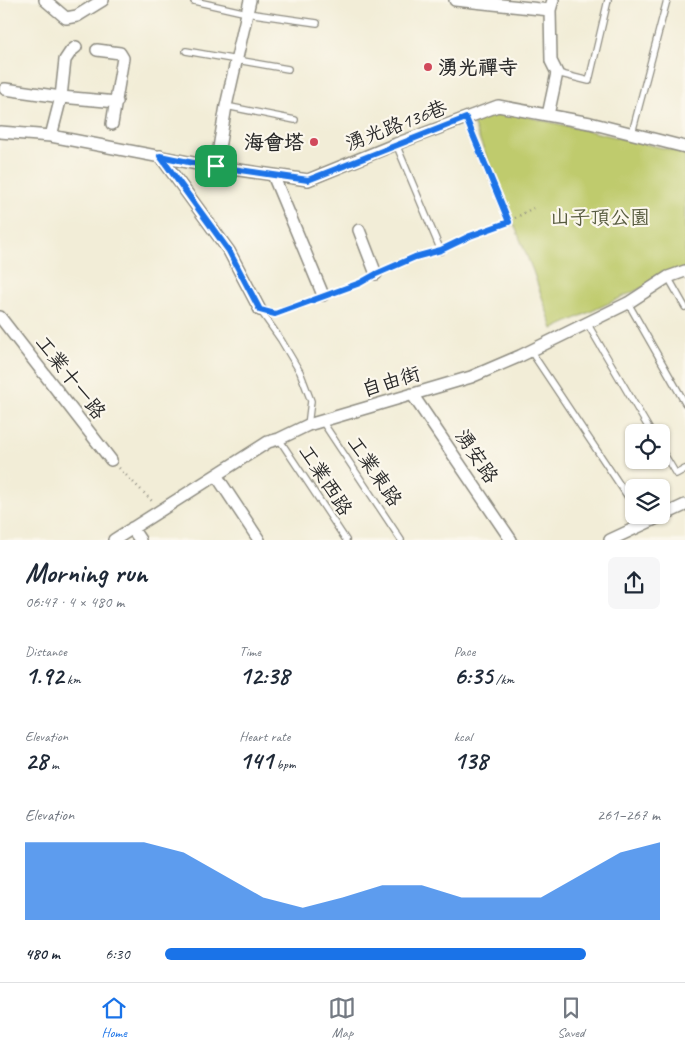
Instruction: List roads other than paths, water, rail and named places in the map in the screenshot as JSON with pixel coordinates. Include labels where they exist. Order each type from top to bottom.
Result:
[{"type":"street","points":[[46,0],[66,18],[77,16],[103,0]]},
{"type":"street","points":[[216,166],[226,106],[250,0]]},
{"type":"street","points":[[455,0],[552,5],[550,61],[557,73],[548,115]]},
{"type":"street","points":[[51,136],[61,98],[65,60],[76,47]]},
{"type":"street","points":[[97,50],[120,53],[123,58],[112,124]]},
{"type":"street","points":[[5,89],[61,98],[117,102]]},
{"type":"street","name":"湧光路136巷","points":[[0,132],[51,136],[216,166],[308,180],[396,144],[498,106],[548,115],[685,147]]},
{"type":"street","points":[[160,156],[229,251],[260,310]]},
{"type":"street","points":[[273,175],[323,295]]},
{"type":"street","points":[[359,230],[376,274]]},
{"type":"street","name":"自由街","points":[[114,540],[268,442],[322,421],[471,377],[628,303],[668,277],[685,271]]},
{"type":"street","name":"工業十一路","points":[[0,317],[111,460]]},
{"type":"street","name":"湧安路","points":[[412,394],[511,540]]},
{"type":"street","points":[[216,474],[259,540]]},
{"type":"street","points":[[670,510],[685,505]]},
{"type":"street","points":[[610,540],[635,524]]},
{"type":"street","points":[[132,528],[140,540]]},
{"type":"lane","points":[[557,73],[589,81],[608,0]]},
{"type":"lane","points":[[632,134],[667,0]]},
{"type":"lane","points":[[194,1],[247,13],[317,23]]},
{"type":"lane","points":[[186,51],[288,69]]},
{"type":"lane","points":[[226,106],[295,120]]},
{"type":"lane","points":[[466,118],[509,222]]},
{"type":"lane","points":[[396,144],[441,250]]},
{"type":"lane","points":[[668,277],[685,306]]},
{"type":"lane","points":[[628,303],[685,403]]},
{"type":"lane","points":[[260,310],[295,364],[312,401],[308,426]]},
{"type":"lane","points":[[587,323],[646,424]]},
{"type":"lane","points":[[530,350],[625,492]]},
{"type":"lane","name":"工業東路","points":[[322,421],[401,540]]},
{"type":"lane","name":"工業西路","points":[[279,439],[346,540]]},
{"type":"lane","points":[[670,464],[676,474],[685,469]]},
{"type":"place","name":"湧光禪寺","points":[[428,67]]},
{"type":"place","name":"海會塔","points":[[314,142]]},
{"type":"park label","name":"山子頂公園","points":[[600,217]]}]
